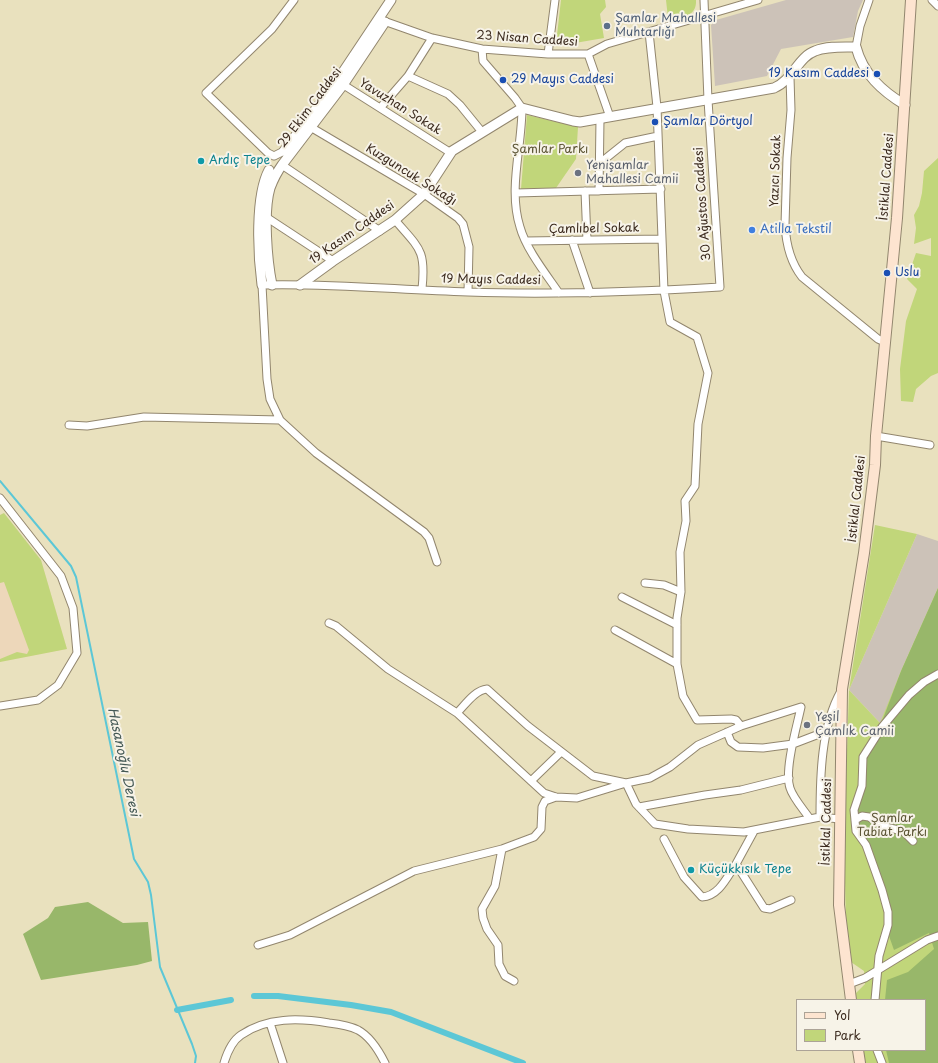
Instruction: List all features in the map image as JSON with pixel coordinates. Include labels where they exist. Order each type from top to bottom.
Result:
[{"type":"main road","name":"İstiklal Caddesi","points":[[851,999],[838,905],[842,689],[864,552],[875,465],[876,436],[897,218],[912,0]]},
{"type":"main road","points":[[858,1051],[860,1063]]},
{"type":"street","points":[[284,151],[274,156],[268,154],[206,93],[272,29],[294,0]]},
{"type":"street","name":"29 Ekim Caddesi","points":[[272,285],[263,215],[270,187],[282,165],[308,126],[340,83],[382,21],[391,0]]},
{"type":"street","points":[[548,54],[555,0]]},
{"type":"street","name":"30 Ağustos Caddesi","points":[[704,0],[708,100],[720,287]]},
{"type":"street","name":"23 Nisan Caddesi","points":[[382,21],[432,38],[482,49],[548,54],[588,54],[608,44],[758,0]]},
{"type":"street","points":[[869,0],[860,26],[856,47],[859,57],[872,79],[882,90],[905,106]]},
{"type":"street","points":[[932,0],[938,6]]},
{"type":"street","points":[[649,32],[657,107],[664,291],[670,322],[697,337],[708,373],[698,424],[695,486],[685,501],[686,521],[680,552],[681,592],[677,625],[677,664],[683,696],[697,720],[731,719],[736,720],[741,726]]},
{"type":"street","points":[[381,107],[408,76],[432,38]]},
{"type":"street","points":[[522,108],[573,122],[600,119],[657,107],[708,100],[774,88],[783,84],[801,62],[815,50],[856,47]]},
{"type":"street","points":[[482,49],[483,61],[522,108],[516,193],[520,228],[526,241],[559,293]]},
{"type":"street","points":[[588,54],[610,117]]},
{"type":"street","points":[[408,76],[448,94],[460,105],[482,132]]},
{"type":"street","name":"Yazıcı Sokak","points":[[790,77],[791,110],[787,158],[785,225],[786,236],[796,270],[802,277],[878,339],[885,342]]},
{"type":"street","name":"Yavuzhan Sokak","points":[[340,83],[381,107],[450,153]]},
{"type":"street","name":"19 Kasım Caddesi","points":[[300,285],[332,261],[380,232],[395,220],[424,194],[450,153],[522,108]]},
{"type":"street","points":[[599,191],[600,119]]},
{"type":"street","name":"29 Ekim Caddesi","points":[[284,151],[308,126]]},
{"type":"street","name":"Kuzguncuk Sokağı","points":[[308,126],[424,194],[446,208],[463,224],[469,247],[468,292]]},
{"type":"street","points":[[600,163],[626,143],[658,136]]},
{"type":"street","points":[[282,165],[380,232]]},
{"type":"street","name":"29 Ekim Caddesi","points":[[262,285],[262,186],[269,170]]},
{"type":"street","points":[[516,193],[661,190]]},
{"type":"street","points":[[585,191],[588,240]]},
{"type":"street","points":[[263,215],[332,261]]},
{"type":"street","points":[[395,220],[415,243],[422,256],[424,268],[422,289]]},
{"type":"street","name":"Çamlıbel Sokak","points":[[526,241],[662,239]]},
{"type":"street","points":[[572,240],[590,293]]},
{"type":"street","points":[[262,285],[267,379],[270,399],[280,420],[316,453],[424,532],[429,538],[437,562]]},
{"type":"street","name":"19 Mayıs Caddesi","points":[[262,285],[422,289],[468,292],[559,293],[664,291],[720,287]]},
{"type":"street","points":[[69,425],[87,426],[144,417],[280,420]]},
{"type":"street","points":[[876,436],[930,445]]},
{"type":"street","points":[[0,498],[61,576],[73,608],[77,653],[58,686],[38,700],[0,706]]},
{"type":"street","points":[[645,583],[664,584],[681,592]]},
{"type":"street","points":[[622,597],[677,625]]},
{"type":"street","points":[[329,623],[336,626],[388,669],[457,713],[544,793],[556,797],[577,798],[626,783],[650,778],[670,767],[698,745],[741,726],[802,707],[793,744],[789,778],[790,788],[810,819]]},
{"type":"street","points":[[615,630],[677,664]]},
{"type":"street","points":[[876,999],[879,956],[888,925],[888,912],[866,845],[856,831],[854,810],[862,786],[863,757],[882,726],[909,694],[924,682],[938,674]]},
{"type":"street","points":[[820,817],[820,797],[827,731],[834,704],[842,689]]},
{"type":"street","points":[[457,713],[477,693],[482,690],[487,690],[560,752],[593,776],[626,783],[639,807],[655,824],[688,829],[744,832],[820,817],[840,818]]},
{"type":"street","points":[[727,732],[731,742],[738,748],[763,748],[793,744],[827,731]]},
{"type":"street","points":[[530,781],[560,752]]},
{"type":"street","points":[[639,807],[741,790],[789,778]]},
{"type":"street","points":[[258,945],[290,935],[414,871],[502,849],[534,837],[541,829],[542,807],[545,801],[556,797]]},
{"type":"street","points":[[855,820],[862,816],[869,817],[885,827],[903,831],[913,840]]},
{"type":"street","points":[[664,839],[684,877],[702,897],[709,896],[719,889],[736,864],[754,831]]},
{"type":"street","points":[[502,849],[495,886],[482,909],[483,918],[498,945],[499,964],[505,976],[514,981]]},
{"type":"street","points":[[736,864],[764,908],[770,909],[791,900]]},
{"type":"street","points":[[849,984],[878,970],[927,940],[938,936]]},
{"type":"street","points":[[224,1063],[228,1050],[240,1036],[256,1027],[280,1020],[299,1019],[336,1024],[358,1030],[370,1039],[385,1063]]},
{"type":"street","points":[[270,1023],[283,1063]]},
{"type":"street","points":[[877,1051],[882,1063]]},
{"type":"shaded area","points":[[786,0],[863,0],[858,11],[853,37],[781,49],[767,76],[715,86],[711,25],[716,20]]},
{"type":"shaded area","points":[[4,513],[41,560],[67,649],[0,662],[0,515]]},
{"type":"shaded area","points":[[917,534],[938,541],[938,588],[901,671],[881,724],[849,690]]},
{"type":"green space","points":[[561,0],[605,0],[606,7],[600,14],[604,38],[575,43],[558,41],[557,35]]},
{"type":"green space","points":[[666,0],[696,0],[696,6],[688,15],[668,18]]},
{"type":"green space","name":"Şamlar Parkı","points":[[527,115],[578,127],[576,159],[556,188],[521,189]]},
{"type":"green space","points":[[938,158],[938,373],[931,376],[916,389],[913,402],[901,401],[900,369],[906,321],[917,289],[907,279],[916,253],[931,256],[931,238],[914,244],[916,228],[914,215],[919,206],[922,193],[924,171]]},
{"type":"green space","points":[[4,513],[41,560],[67,649],[0,662],[0,659],[17,652],[27,654],[29,650],[4,582],[0,583],[0,515]]},
{"type":"green space","points":[[875,525],[917,534],[849,690]]},
{"type":"green space","name":"Şamlar Tabiat Parkı","points":[[938,588],[938,1063],[865,1063],[863,1051],[926,1051],[926,999],[856,999],[855,994],[865,984],[864,971],[851,962],[846,925],[845,811],[849,690],[880,723],[901,671]]},
{"type":"green space","name":"Şamlar Tabiat Parkı","points":[[938,588],[938,1063],[889,1063],[886,1051],[926,1051],[926,999],[885,999],[887,980],[908,972],[934,949],[929,933],[894,950],[889,936],[882,890],[856,831],[863,757],[881,724],[901,671]]},
{"type":"green space","points":[[88,902],[123,923],[148,922],[152,961],[137,965],[41,980],[23,934],[48,918],[55,907]]},
{"type":"waterway","name":"Hasanoğlu Deresi","points":[[0,481],[71,566],[76,577],[134,859],[148,882],[151,895],[160,967],[192,1044],[196,1056],[195,1063]]},
{"type":"waterway","points":[[254,996],[278,996],[351,1005],[391,1012],[523,1063]]},
{"type":"waterway","points":[[177,1010],[231,1000]]},
{"type":"place","name":"Şamlar Mahallesi Muhtarlığı","points":[[607,26]]},
{"type":"place","name":"19 Kasım Caddesi","points":[[877,74]]},
{"type":"place","name":"29 Mayıs Caddesi","points":[[503,80]]},
{"type":"place","name":"Şamlar Dörtyol","points":[[655,122]]},
{"type":"place","name":"Ardıç Tepe","points":[[201,161]]},
{"type":"place","name":"Yenişamlar Mahallesi Camii","points":[[578,173]]},
{"type":"place","name":"Atilla Tekstil","points":[[752,230]]},
{"type":"place","name":"Uslu","points":[[887,273]]},
{"type":"place","name":"Yeşil Çamlık Camii","points":[[807,725]]},
{"type":"place","name":"Küçükkısık Tepe","points":[[691,870]]}]
